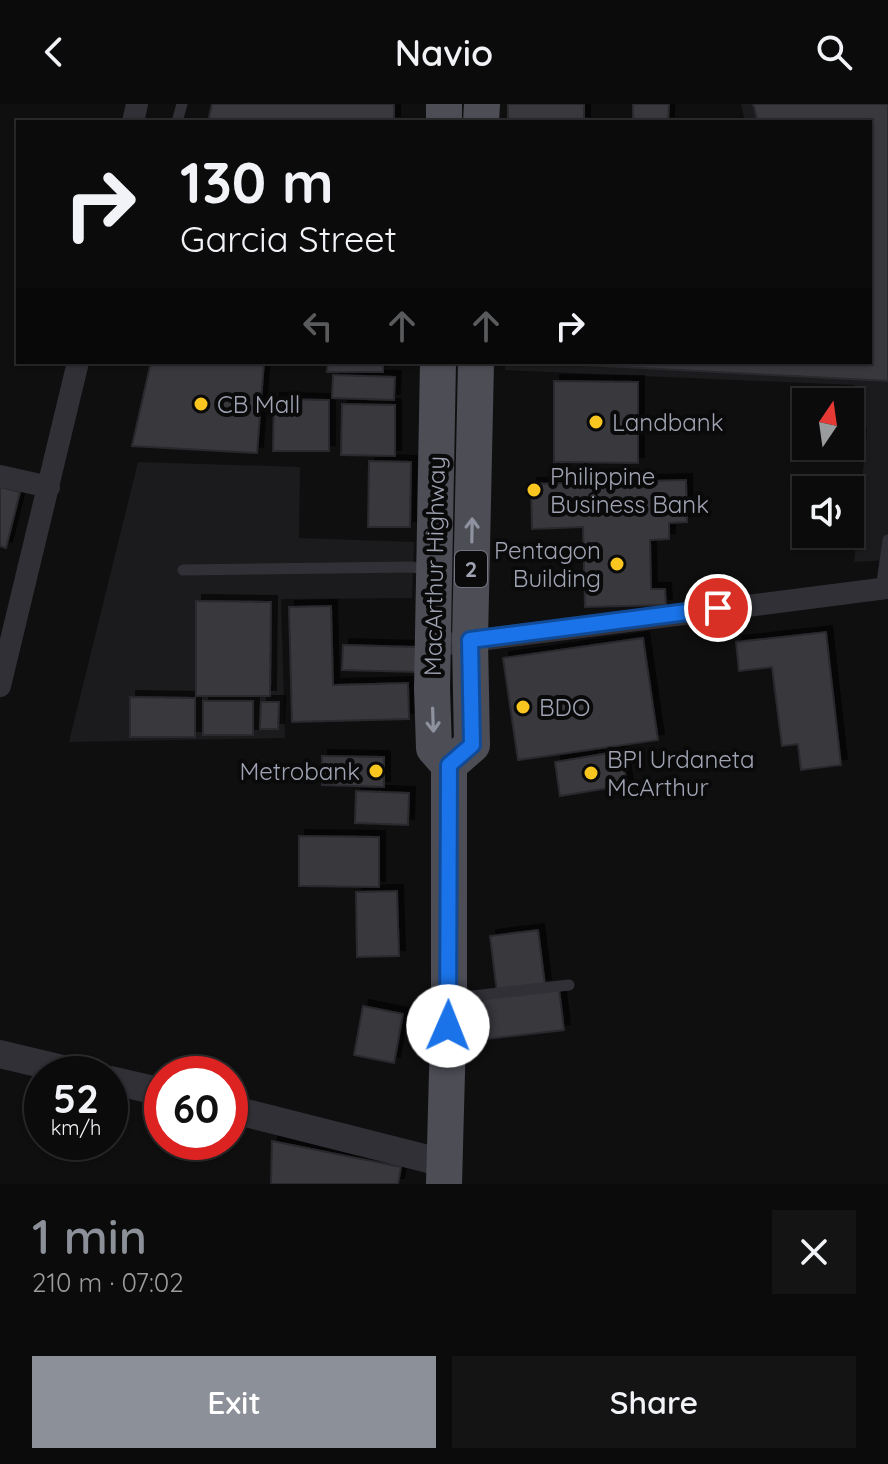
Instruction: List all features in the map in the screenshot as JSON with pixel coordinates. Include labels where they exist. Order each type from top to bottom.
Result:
[{"type":"main road","name":"MacArthur Highway","points":[[438,364],[432,572],[434,748],[449,765],[449,998],[444,1174]]},
{"type":"main road","name":"MacArthur Highway","points":[[449,765],[472,745],[470,640],[476,364]]},
{"type":"street","points":[[0,686],[78,364]]},
{"type":"street","points":[[0,476],[49,487]]},
{"type":"street","points":[[433,646],[885,589]]},
{"type":"street","points":[[0,1054],[24,1060]]},
{"type":"street","points":[[248,1114],[444,1174]]},
{"type":"lane","points":[[885,589],[888,540]]},
{"type":"lane","points":[[183,570],[413,567],[432,572]]},
{"type":"lane","points":[[449,998],[569,985]]},
{"type":"shaded area","points":[[741,104],[888,104],[888,560],[854,562],[855,548],[864,548],[862,476],[867,430],[864,388],[855,388],[854,385],[505,370],[505,364],[872,364],[872,120],[745,120]]},
{"type":"shaded area","points":[[138,462],[300,467],[299,538],[414,542],[412,598],[281,599],[285,738],[69,742]]},
{"type":"building","points":[[212,104],[394,104],[394,120],[208,120]]},
{"type":"building","points":[[508,104],[584,104],[584,120],[508,120]]},
{"type":"building","points":[[633,104],[669,104],[668,120],[633,120]]},
{"type":"building","points":[[753,104],[888,104],[888,381],[564,364],[872,364],[872,120],[757,120]]},
{"type":"building","name":"CB Mall","points":[[151,364],[264,364],[257,453],[132,446]]},
{"type":"building","points":[[328,364],[383,364],[383,372],[327,372]]},
{"type":"building","points":[[333,375],[395,377],[394,400],[332,398]]},
{"type":"building","name":"Landbank","points":[[554,381],[638,382],[638,463],[554,462]]},
{"type":"building","points":[[274,399],[329,400],[329,451],[273,451]]},
{"type":"building","points":[[342,404],[395,405],[395,456],[341,455]]},
{"type":"building","points":[[369,461],[411,462],[410,527],[368,527]]},
{"type":"building","name":"Pentagon Building","points":[[686,480],[687,522],[669,523],[669,539],[650,540],[651,589],[665,589],[666,605],[585,607],[583,527],[532,529],[531,484]]},
{"type":"building","points":[[0,487],[20,492],[6,548],[0,546]]},
{"type":"building","points":[[196,601],[271,602],[270,696],[196,696]]},
{"type":"building","points":[[331,606],[333,685],[408,683],[409,719],[292,722],[289,607]]},
{"type":"building","points":[[826,632],[841,765],[801,770],[798,744],[782,746],[772,667],[739,671],[736,642]]},
{"type":"building","points":[[643,638],[658,740],[518,760],[503,658]]},
{"type":"building","points":[[343,645],[417,647],[416,672],[342,670]]},
{"type":"building","points":[[130,697],[195,698],[195,737],[130,737]]},
{"type":"building","points":[[203,701],[253,701],[253,735],[203,735]]},
{"type":"building","points":[[261,702],[279,702],[278,729],[260,729]]},
{"type":"building","name":"BPI Urdaneta McArthur","points":[[621,751],[627,785],[560,796],[555,762]]},
{"type":"building","points":[[322,756],[384,757],[384,787],[322,785]]},
{"type":"building","points":[[356,791],[409,793],[408,825],[355,823]]},
{"type":"building","points":[[299,836],[379,837],[379,887],[299,886]]},
{"type":"building","points":[[397,891],[399,956],[357,957],[356,892]]},
{"type":"building","points":[[538,930],[545,985],[497,992],[490,936]]},
{"type":"building","points":[[559,989],[564,1030],[487,1039],[482,998]]},
{"type":"building","points":[[363,1006],[403,1014],[394,1063],[354,1055]]},
{"type":"building","points":[[272,1141],[401,1167],[398,1184],[271,1184]]},
{"type":"place","name":"CB Mall","points":[[201,404]]},
{"type":"place","name":"Landbank","points":[[596,422]]},
{"type":"place","name":"Philippine Business Bank","points":[[534,490]]},
{"type":"place","name":"Pentagon Building","points":[[617,564]]},
{"type":"place","name":"BDO","points":[[523,707]]},
{"type":"place","name":"Metrobank","points":[[376,771]]},
{"type":"place","name":"BPI Urdaneta McArthur","points":[[591,773]]},
{"type":"route","points":[[448,1026],[449,765],[472,745],[470,640],[718,608]]}]
